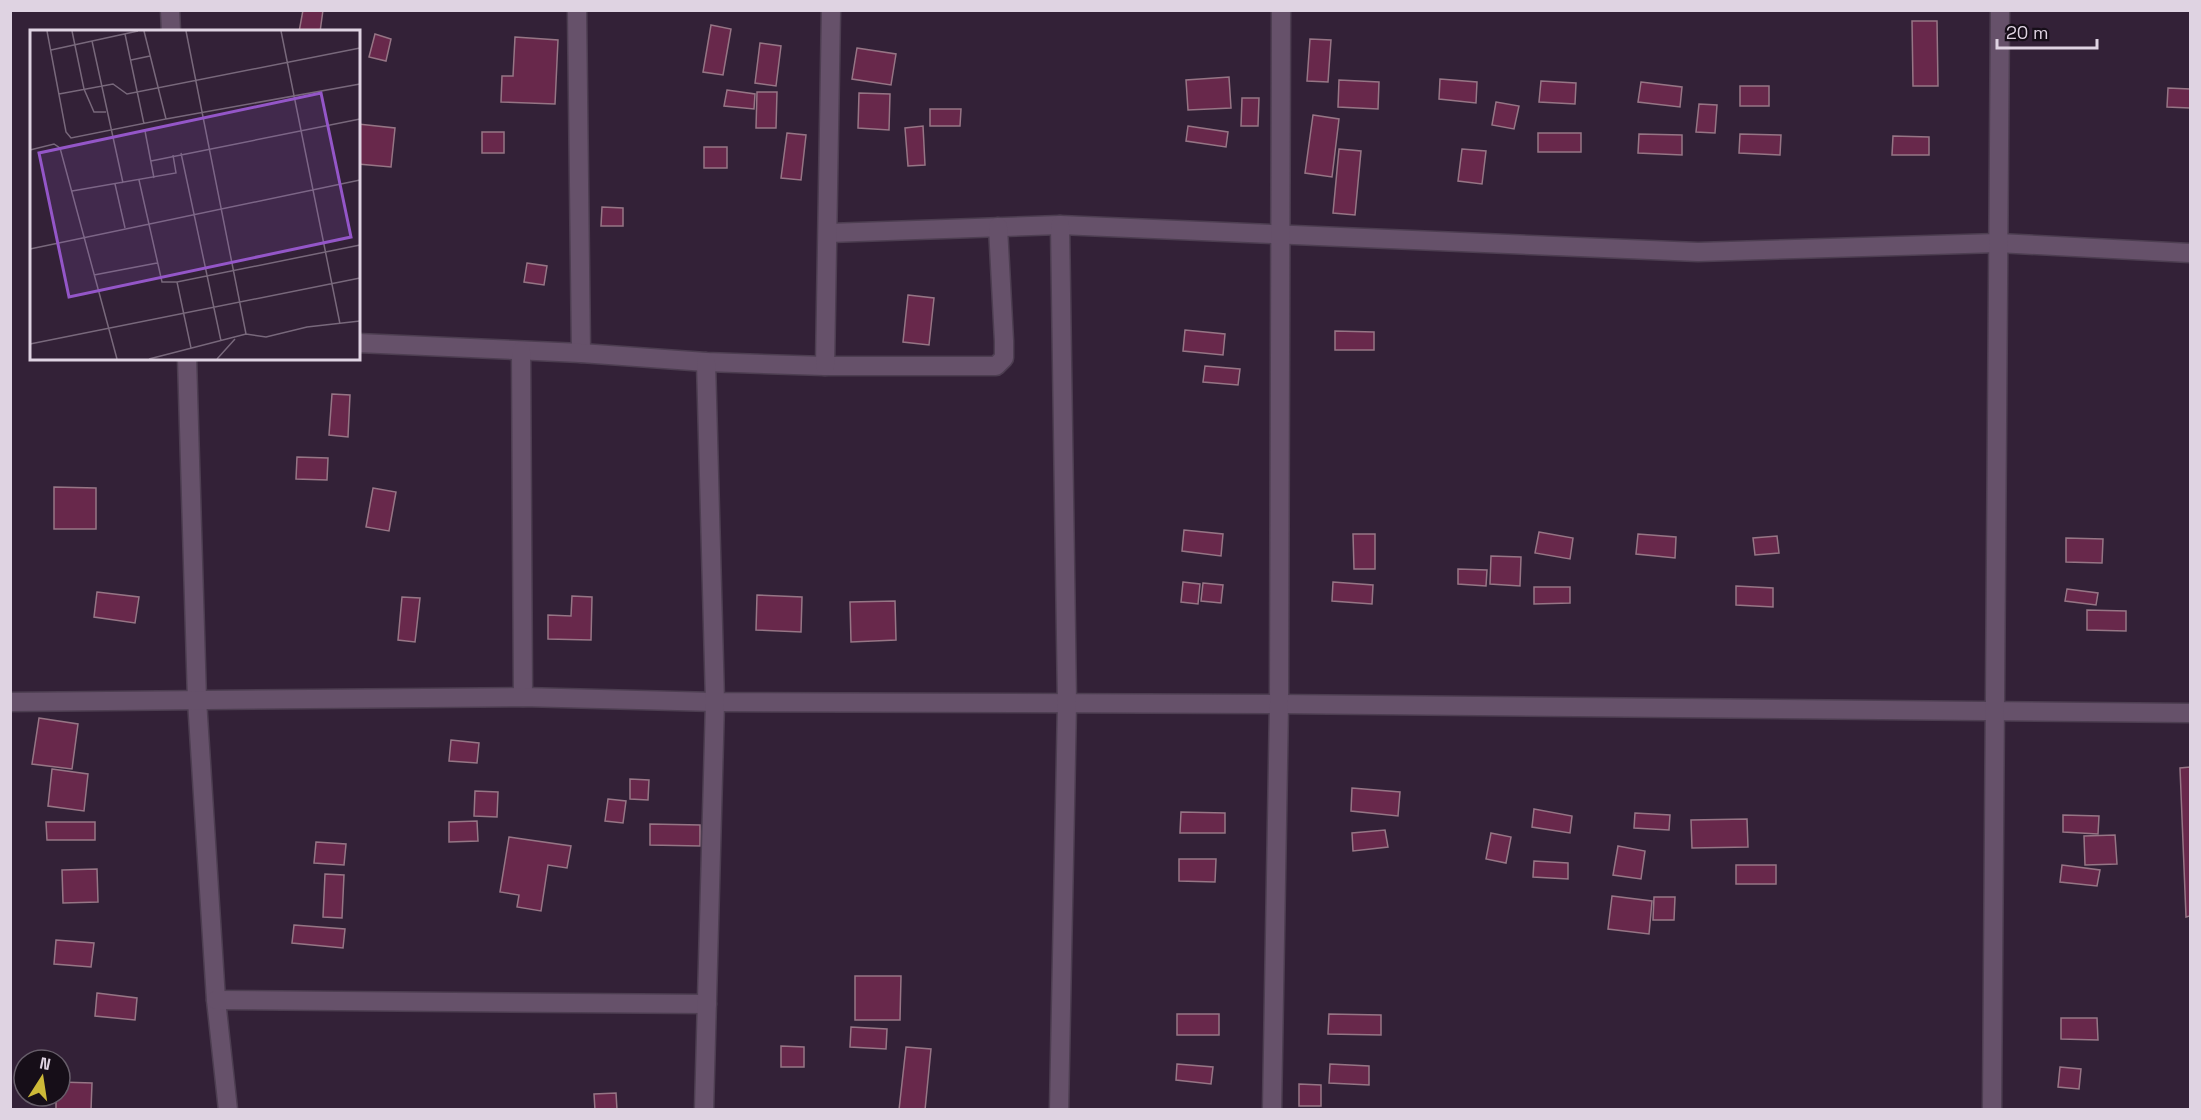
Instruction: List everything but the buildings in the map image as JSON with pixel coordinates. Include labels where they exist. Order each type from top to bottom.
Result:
[{"type":"street","points":[[170,10],[171,30]]},
{"type":"street","points":[[577,10],[581,353]]},
{"type":"street","points":[[825,366],[831,10]]},
{"type":"street","points":[[1272,1110],[1279,704],[1281,10]]},
{"type":"street","points":[[1992,1110],[2000,10]]},
{"type":"street","points":[[829,234],[1060,225],[1698,252],[1998,243],[2190,253]]},
{"type":"street","points":[[1059,1110],[1067,703],[1060,225]]},
{"type":"street","points":[[360,344],[581,353],[706,362],[825,366],[996,366],[1004,358],[998,227]]},
{"type":"street","points":[[521,351],[523,697]]},
{"type":"street","points":[[187,360],[197,700],[216,1000],[228,1110]]},
{"type":"street","points":[[704,1110],[715,702],[706,362]]},
{"type":"street","points":[[10,702],[523,697],[715,702],[1279,704],[2190,713]]},
{"type":"street","points":[[216,1000],[707,1004]]}]
